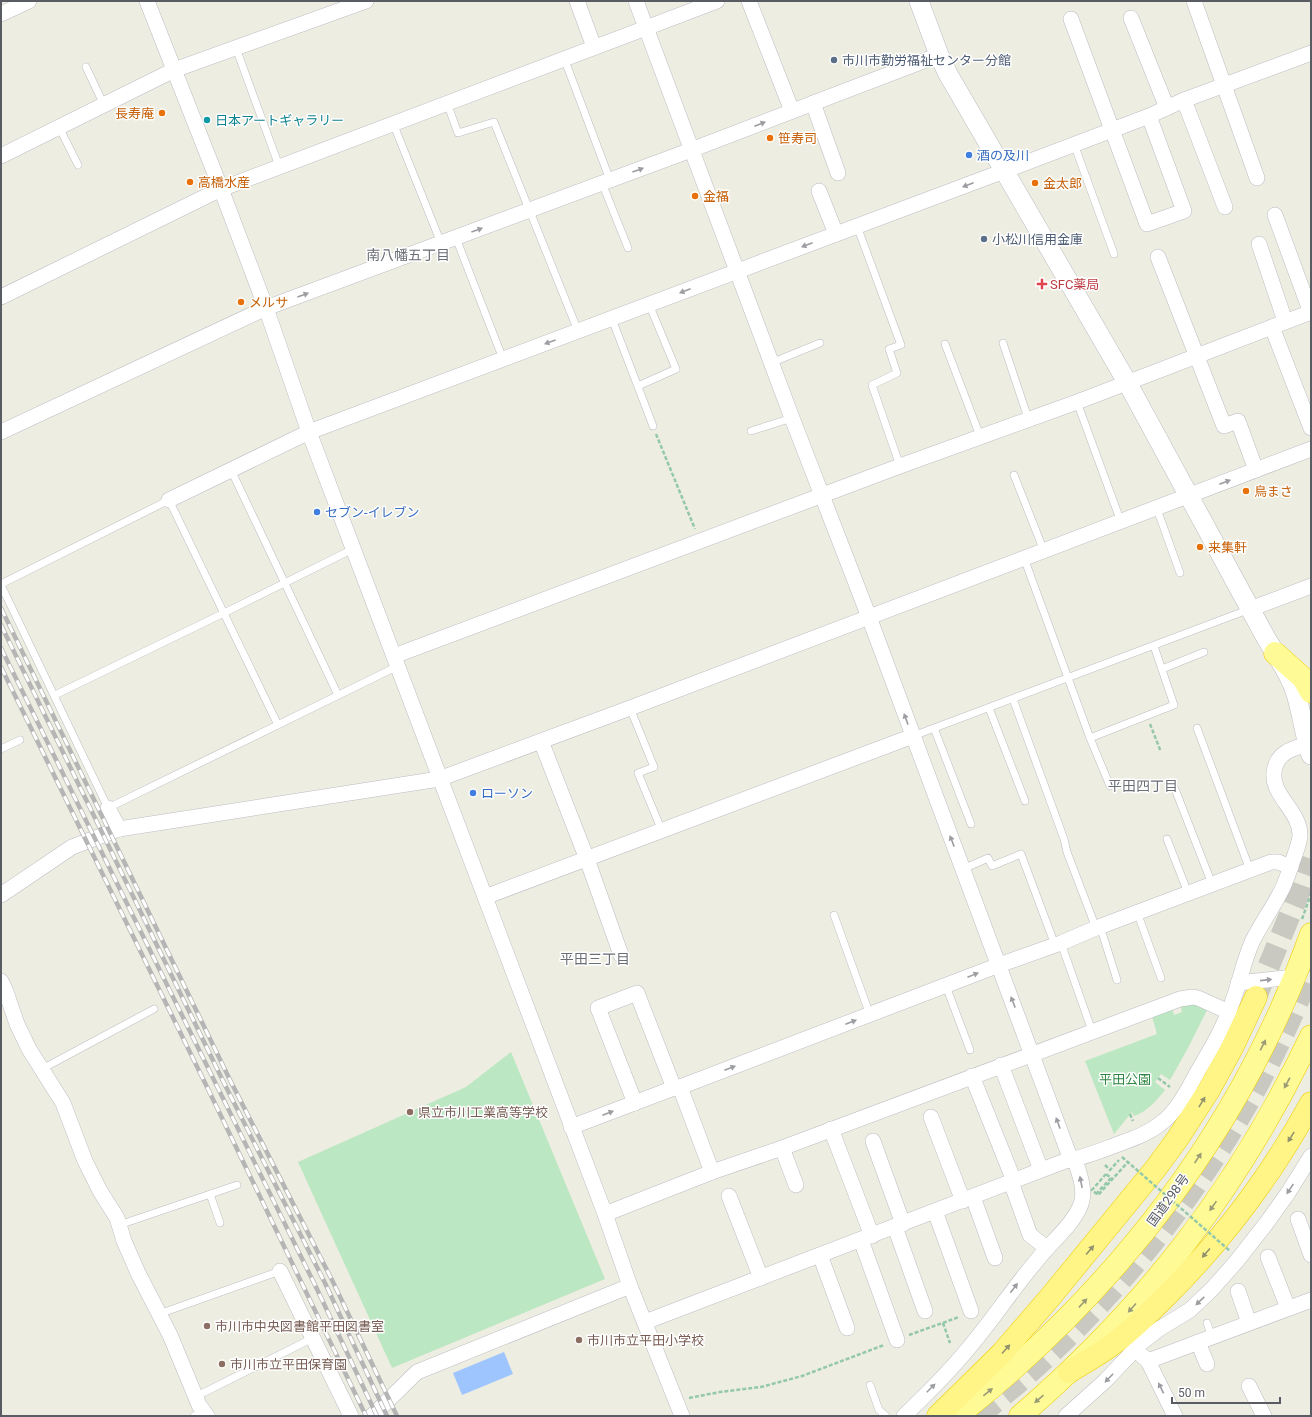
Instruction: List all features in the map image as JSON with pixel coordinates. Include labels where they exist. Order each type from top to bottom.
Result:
[{"type":"highway","points":[[1275,653],[1303,678],[1311,692]]},
{"type":"highway","name":"国道298号","points":[[957,1416],[991,1389],[1052,1334],[1102,1282],[1134,1246],[1155,1219],[1187,1175],[1226,1113],[1269,1033],[1294,978],[1311,934]]},
{"type":"highway","points":[[938,1416],[1002,1353],[1097,1242],[1156,1168],[1182,1132],[1209,1090],[1232,1048],[1256,998]]},
{"type":"highway","points":[[1020,1416],[1099,1343],[1147,1291],[1192,1234],[1221,1195],[1262,1129],[1293,1073],[1311,1036]]},
{"type":"highway","points":[[1069,1372],[1119,1340],[1170,1292],[1206,1253],[1263,1180],[1311,1103]]},
{"type":"street","points":[[1,14],[29,1]]},
{"type":"street","points":[[147,1],[221,188],[266,308],[309,432],[439,779],[605,1214],[630,1286],[682,1416]]},
{"type":"street","points":[[1,156],[174,70],[366,1]]},
{"type":"street","points":[[576,1],[594,47]]},
{"type":"street","points":[[636,1],[771,363],[1081,1181],[1083,1196],[1082,1202],[1075,1216],[1023,1277],[967,1350],[904,1416]]},
{"type":"street","points":[[749,1],[792,112]]},
{"type":"street","points":[[644,1322],[1041,1170],[1136,1137],[1155,1128],[1180,1102],[1229,1012],[1253,940],[1281,892],[1298,844],[1299,830],[1295,819],[1276,789],[1274,779],[1274,771],[1279,759],[1285,752],[1309,750],[1295,689],[1188,496],[1127,382],[948,74],[939,55],[919,1]]},
{"type":"street","points":[[1194,1],[1257,178]]},
{"type":"street","points":[[1,297],[221,188],[710,2]]},
{"type":"street","points":[[1131,18],[1167,108]]},
{"type":"street","points":[[1071,19],[1147,224],[1184,211],[1149,116]]},
{"type":"street","points":[[169,500],[309,432],[737,272],[1149,116],[1184,100],[1311,53]]},
{"type":"street","points":[[1,432],[266,308],[606,182],[939,55]]},
{"type":"street","points":[[1184,100],[1225,207]]},
{"type":"street","points":[[813,103],[838,173]]},
{"type":"street","points":[[820,191],[836,234]]},
{"type":"street","points":[[396,661],[699,541],[1028,418],[1077,402],[1311,312],[1275,215]]},
{"type":"street","points":[[1258,244],[1279,324],[1311,428]]},
{"type":"street","points":[[1158,257],[1224,426],[1238,421],[1256,470]]},
{"type":"street","points":[[1,895],[72,847],[119,829],[439,779],[630,708],[1044,550],[1157,509],[1311,449]]},
{"type":"street","points":[[1250,609],[1311,586]]},
{"type":"street","points":[[485,898],[913,736]]},
{"type":"street","points":[[541,741],[587,859],[622,955]]},
{"type":"street","points":[[108,808],[119,829]]},
{"type":"street","points":[[571,1127],[1058,944],[1098,927],[1250,870],[1274,862],[1291,867]]},
{"type":"street","points":[[1238,984],[1294,978]]},
{"type":"street","points":[[1,981],[29,1049],[63,1103],[85,1161],[100,1191],[117,1218],[138,1273],[170,1335],[202,1414]]},
{"type":"street","points":[[635,1103],[598,1008],[637,993],[712,1172]]},
{"type":"street","points":[[605,1214],[712,1172],[782,1148],[1174,1001],[1188,997],[1198,998],[1229,1012]]},
{"type":"street","points":[[1001,1065],[1041,1170]]},
{"type":"street","points":[[972,1076],[1013,1181],[1030,1235],[1047,1248]]},
{"type":"street","points":[[931,1117],[995,1258]]},
{"type":"street","points":[[831,1129],[898,1340]]},
{"type":"street","points":[[873,1142],[925,1311]]},
{"type":"street","points":[[782,1148],[796,1185]]},
{"type":"street","points":[[1066,1416],[1105,1381],[1135,1349],[1153,1334],[1195,1306],[1220,1281],[1274,1212],[1311,1156]]},
{"type":"street","points":[[729,1196],[761,1278]]},
{"type":"street","points":[[935,1211],[971,1310]]},
{"type":"street","points":[[1298,1219],[1311,1255]]},
{"type":"street","points":[[820,1255],[847,1328]]},
{"type":"street","points":[[1268,1257],[1288,1308]]},
{"type":"street","points":[[280,1271],[351,1416]]},
{"type":"street","points":[[372,1416],[417,1372],[630,1286]]},
{"type":"street","points":[[1238,1291],[1249,1323]]},
{"type":"street","points":[[1148,1361],[1198,1342],[1210,1330],[1249,1323],[1311,1300]]},
{"type":"street","points":[[1198,1342],[1206,1364]]},
{"type":"street","points":[[1135,1349],[1148,1361],[1175,1416]]},
{"type":"street","points":[[1249,1386],[1264,1416]]},
{"type":"lane","points":[[236,48],[279,166]]},
{"type":"lane","points":[[564,58],[628,248]]},
{"type":"lane","points":[[86,67],[104,105]]},
{"type":"lane","points":[[447,103],[458,133],[494,122],[578,331]]},
{"type":"lane","points":[[393,123],[441,244]]},
{"type":"lane","points":[[59,127],[78,165]]},
{"type":"lane","points":[[1074,144],[1114,254]]},
{"type":"lane","points":[[857,226],[901,345],[889,348],[897,373],[872,385],[900,466]]},
{"type":"lane","points":[[456,238],[503,359]]},
{"type":"lane","points":[[638,386],[676,369],[649,304]]},
{"type":"lane","points":[[612,319],[653,426]]},
{"type":"lane","points":[[771,363],[820,343]]},
{"type":"lane","points":[[945,344],[980,436]]},
{"type":"lane","points":[[1003,344],[1028,418]]},
{"type":"lane","points":[[1077,402],[1121,522]]},
{"type":"lane","points":[[751,431],[792,418]]},
{"type":"lane","points":[[231,470],[338,695]]},
{"type":"lane","points":[[1014,475],[1044,550]]},
{"type":"lane","points":[[278,725],[169,500],[1,584],[108,808],[278,725],[338,695],[396,661]]},
{"type":"lane","points":[[1157,509],[1180,573]]},
{"type":"lane","points":[[55,695],[353,549]]},
{"type":"lane","points":[[1024,558],[1090,738],[1110,786]]},
{"type":"lane","points":[[913,736],[1250,609]]},
{"type":"lane","points":[[1090,738],[1174,705],[1154,646]]},
{"type":"lane","points":[[1162,669],[1204,652]]},
{"type":"lane","points":[[1013,699],[1064,839],[1067,852],[1098,927],[1117,980]]},
{"type":"lane","points":[[630,708],[654,767],[638,773],[662,831]]},
{"type":"lane","points":[[989,708],[1025,801]]},
{"type":"lane","points":[[934,728],[971,824]]},
{"type":"lane","points":[[1197,728],[1250,870]]},
{"type":"lane","points":[[1,749],[20,740]]},
{"type":"lane","points":[[1175,789],[1212,884]]},
{"type":"lane","points":[[1167,839],[1188,893]]},
{"type":"lane","points":[[962,869],[988,858],[992,866],[1021,854],[1092,1031]]},
{"type":"lane","points":[[1137,912],[1161,978]]},
{"type":"lane","points":[[834,915],[870,1014]]},
{"type":"lane","points":[[946,986],[970,1050]]},
{"type":"lane","points":[[42,1069],[154,1009]]},
{"type":"lane","points":[[119,1225],[237,1185]]},
{"type":"lane","points":[[210,1194],[220,1223]]},
{"type":"lane","points":[[159,1314],[280,1271]]},
{"type":"lane","points":[[195,1397],[313,1338]]},
{"type":"lane","points":[[870,1385],[879,1410],[886,1416]]},
{"type":"path","points":[[653,426],[699,541]]},
{"type":"path","points":[[1146,716],[1160,752]]},
{"type":"path","points":[[1158,1078],[1170,1087]]},
{"type":"path","points":[[1130,1114],[1133,1121]]},
{"type":"path","points":[[1122,1157],[1230,1251]]},
{"type":"path","points":[[1098,1192],[1110,1178],[1106,1174],[1092,1190],[1098,1195],[1128,1162]]},
{"type":"path","points":[[1104,1164],[1110,1170],[1115,1165]]},
{"type":"path","points":[[676,1400],[720,1392],[761,1387],[802,1376],[967,1314],[971,1310]]},
{"type":"path","points":[[943,1322],[950,1343]]},
{"type":"green space","name":"平田公園","points":[[1197,1002],[1208,1008],[1170,1080],[1161,1074],[1155,1082],[1165,1090],[1148,1108],[1134,1116],[1132,1112],[1114,1134],[1085,1061],[1157,1034],[1151,1013],[1172,1008],[1174,1015],[1182,1012],[1180,1003]]},
{"type":"green space","points":[[511,1052],[605,1279],[392,1368],[298,1162],[466,1087]]},
{"type":"water","points":[[504,1352],[513,1374],[462,1395],[453,1373]]},
{"type":"tunnel","points":[[1256,997],[1298,895],[1311,859]]},
{"type":"tunnel","points":[[978,1416],[1032,1371],[1083,1322],[1130,1270],[1174,1215],[1215,1157],[1251,1096],[1283,1034],[1311,969]]},
{"type":"railway","points":[[1,608],[230,1080],[332,1280],[397,1416]]},
{"type":"railway","points":[[1,625],[224,1083],[325,1283],[387,1416]]},
{"type":"railway","points":[[1,648],[316,1287],[377,1416]]},
{"type":"railway","points":[[1,667],[208,1089],[366,1416]]},
{"type":"place","name":"市川市勤労福祉センター分館","points":[[834,60]]},
{"type":"place","name":"長寿庵","points":[[162,113]]},
{"type":"place","name":"日本アートギャラリー","points":[[207,120]]},
{"type":"place","name":"笹寿司","points":[[770,138]]},
{"type":"place","name":"酒の及川","points":[[969,155]]},
{"type":"place","name":"高橋水産","points":[[190,182]]},
{"type":"place","name":"金太郎","points":[[1035,183]]},
{"type":"place","name":"金福","points":[[695,196]]},
{"type":"place","name":"小松川信用金庫","points":[[984,239]]},
{"type":"place","name":"SFC薬局","points":[[1042,284]]},
{"type":"place","name":"メルサ","points":[[241,302]]},
{"type":"place","name":"鳥まさ","points":[[1246,491]]},
{"type":"place","name":"セブン-イレブン","points":[[317,512]]},
{"type":"place","name":"来集軒","points":[[1200,547]]},
{"type":"place","name":"ローソン","points":[[473,793]]},
{"type":"place","name":"県立市川工業高等学校","points":[[410,1112]]},
{"type":"place","name":"市川市中央図書館平田図書室","points":[[207,1326]]},
{"type":"place","name":"市川市立平田小学校","points":[[579,1340]]},
{"type":"place","name":"市川市立平田保育園","points":[[222,1364]]},
{"type":"district","name":"南八幡五丁目","points":[[408,255]]},
{"type":"district","name":"平田四丁目","points":[[1143,786]]},
{"type":"district","name":"平田三丁目","points":[[595,959]]}]
